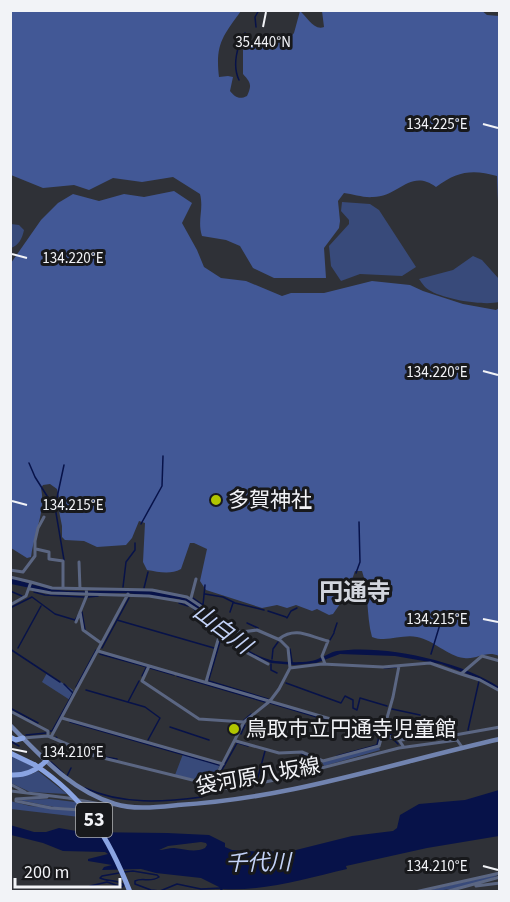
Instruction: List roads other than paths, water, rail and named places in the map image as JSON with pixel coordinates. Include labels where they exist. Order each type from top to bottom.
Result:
[{"type":"highway","points":[[10,737],[16,740],[23,738]]},
{"type":"highway","name":"53","points":[[10,753],[35,765],[76,797],[95,821],[118,862],[130,891]]},
{"type":"highway","points":[[10,775],[30,772],[46,761]]},
{"type":"main road","name":"袋河原八坂線","points":[[10,725],[65,779],[84,792],[115,804],[132,807],[236,801],[500,739]]},
{"type":"street","points":[[10,570],[25,571],[35,556],[38,528],[44,517]]},
{"type":"street","points":[[36,549],[49,552],[49,559],[63,561],[63,588]]},
{"type":"street","points":[[79,562],[80,589]]},
{"type":"street","points":[[10,577],[52,588],[152,590],[191,598],[205,609],[225,631],[257,630],[279,639],[288,648],[290,665],[279,689],[270,701],[244,722],[211,786]]},
{"type":"street","points":[[191,598],[196,579]]},
{"type":"street","points":[[10,605],[26,596],[31,582]]},
{"type":"street","points":[[30,589],[87,595],[128,594],[185,602],[199,611],[243,652],[268,664]]},
{"type":"street","points":[[76,622],[87,595],[86,589]]},
{"type":"street","points":[[50,737],[128,594]]},
{"type":"street","points":[[80,612],[83,630],[101,643]]},
{"type":"street","points":[[279,639],[290,633],[302,632],[328,641],[322,656],[325,664]]},
{"type":"street","points":[[206,682],[220,633]]},
{"type":"street","points":[[98,651],[400,740],[455,735],[500,727]]},
{"type":"street","points":[[461,674],[482,656],[500,661]]},
{"type":"street","points":[[290,665],[382,667],[434,663],[480,680],[500,691]]},
{"type":"street","points":[[149,666],[142,681],[191,715],[202,720],[244,722]]},
{"type":"street","points":[[236,741],[279,753],[302,752],[323,761],[379,746],[399,666]]},
{"type":"street","points":[[10,711],[48,731],[50,737]]},
{"type":"street","points":[[62,718],[223,764]]},
{"type":"street","points":[[23,738],[50,737],[91,755],[211,786],[238,788],[403,747],[457,740],[462,747]]},
{"type":"street","points":[[400,740],[403,747]]},
{"type":"street","points":[[46,761],[49,759],[50,746]]},
{"type":"street","points":[[91,755],[93,749]]},
{"type":"street","points":[[10,784],[27,793]]},
{"type":"street","points":[[11,791],[106,805],[115,804]]},
{"type":"street","points":[[51,796],[42,799],[16,799],[16,801],[51,808],[80,810]]},
{"type":"street","points":[[465,889],[500,875]]},
{"type":"street","points":[[416,891],[500,875]]},
{"type":"street","points":[[445,891],[500,883]]},
{"type":"water","points":[[11,578],[50,589],[154,591],[187,599],[201,608],[239,644],[253,653],[275,661],[310,661],[335,652],[356,649],[398,652],[464,669],[499,687],[499,690],[481,679],[441,664],[395,656],[340,654],[316,663],[294,665],[271,663],[244,651],[197,608],[179,599],[126,593],[85,594],[45,591],[11,584]]},
{"type":"water","name":"千代川","points":[[499,790],[499,836],[427,848],[346,866],[347,869],[285,884],[221,891],[219,887],[201,878],[141,869],[102,870],[112,865],[88,861],[88,859],[108,854],[105,852],[63,851],[11,835],[10,825],[34,832],[46,832],[59,828],[82,832],[209,835],[225,843],[225,847],[232,850],[292,851],[352,836],[393,831],[397,828],[400,815],[419,804],[465,800]],"holes":[[[206,843],[205,848],[197,850],[174,848],[159,850],[168,846]]]},
{"type":"waterway","points":[[256,27],[255,17],[259,10]]},
{"type":"waterway","points":[[239,80],[236,56],[245,33]]},
{"type":"waterway","points":[[141,524],[162,486],[163,456]]},
{"type":"waterway","points":[[29,463],[54,507]]},
{"type":"waterway","points":[[64,465],[55,507],[64,560]]},
{"type":"waterway","points":[[356,573],[360,562],[359,522]]},
{"type":"waterway","points":[[123,587],[126,562],[135,550],[135,543]]},
{"type":"waterway","points":[[144,588],[148,572]]},
{"type":"waterway","points":[[354,583],[357,596],[364,604]]},
{"type":"waterway","points":[[193,598],[203,605],[205,585]]},
{"type":"waterway","points":[[10,591],[22,596]]},
{"type":"waterway","points":[[34,592],[45,595],[84,597]]},
{"type":"waterway","points":[[205,594],[223,597],[235,603],[264,610]]},
{"type":"waterway","points":[[88,597],[98,596]]},
{"type":"waterway","points":[[10,608],[32,597],[55,614],[75,620],[77,617]]},
{"type":"waterway","points":[[102,648],[129,598]]},
{"type":"waterway","name":"山白川","points":[[179,603],[188,606]]},
{"type":"waterway","points":[[230,612],[233,603]]},
{"type":"waterway","points":[[18,648],[41,606]]},
{"type":"waterway","points":[[193,608],[217,633]]},
{"type":"waterway","points":[[287,618],[291,611],[297,608]]},
{"type":"waterway","points":[[268,611],[286,617]]},
{"type":"waterway","points":[[82,612],[85,630]]},
{"type":"waterway","points":[[117,620],[214,648]]},
{"type":"waterway","points":[[431,654],[441,621]]},
{"type":"waterway","points":[[247,623],[258,628]]},
{"type":"waterway","points":[[334,632],[337,623]]},
{"type":"waterway","points":[[330,640],[334,633]]},
{"type":"waterway","points":[[209,679],[221,638]]},
{"type":"waterway","points":[[272,659],[273,649],[278,642]]},
{"type":"waterway","points":[[10,649],[60,682]]},
{"type":"waterway","points":[[290,649],[292,662]]},
{"type":"waterway","points":[[76,687],[96,650]]},
{"type":"waterway","points":[[100,654],[147,667]]},
{"type":"waterway","points":[[271,664],[271,670],[277,673]]},
{"type":"waterway","points":[[384,668],[397,667]]},
{"type":"waterway","points":[[142,676],[146,668]]},
{"type":"waterway","points":[[150,668],[174,675]]},
{"type":"waterway","points":[[177,676],[265,702]]},
{"type":"waterway","points":[[128,702],[139,681]]},
{"type":"waterway","points":[[209,681],[268,699]]},
{"type":"waterway","points":[[468,730],[479,681]]},
{"type":"waterway","points":[[286,683],[341,703],[345,696],[353,700],[353,708],[357,710],[360,698],[387,706]]},
{"type":"waterway","points":[[50,731],[73,693],[64,684]]},
{"type":"waterway","points":[[86,690],[145,707],[160,718],[148,740]]},
{"type":"waterway","points":[[270,703],[377,735]]},
{"type":"waterway","points":[[10,708],[38,723]]},
{"type":"waterway","points":[[392,709],[420,715]]},
{"type":"waterway","points":[[243,721],[251,714]]},
{"type":"waterway","points":[[70,722],[219,765]]},
{"type":"waterway","points":[[241,734],[245,725]]},
{"type":"waterway","points":[[170,727],[209,740]]},
{"type":"waterway","points":[[26,735],[46,733]]},
{"type":"waterway","points":[[385,733],[411,737],[455,733]]},
{"type":"waterway","points":[[337,756],[377,745],[379,736]]},
{"type":"waterway","points":[[388,738],[392,739]]},
{"type":"waterway","points":[[394,740],[398,744]]},
{"type":"waterway","points":[[10,741],[19,746]]},
{"type":"waterway","points":[[214,784],[237,743]]},
{"type":"waterway","points":[[238,743],[248,746]]},
{"type":"waterway","points":[[257,781],[265,751]]},
{"type":"waterway","points":[[300,753],[319,762]]},
{"type":"waterway","points":[[94,754],[100,755]]},
{"type":"waterway","points":[[105,757],[117,759]]},
{"type":"waterway","points":[[307,758],[308,768]]},
{"type":"waterway","points":[[51,762],[63,773]]},
{"type":"waterway","points":[[67,776],[71,768]]},
{"type":"waterway","points":[[85,788],[128,800],[158,801],[202,797]]},
{"type":"waterway","points":[[124,872],[133,871],[157,875],[159,877],[153,880],[135,881],[135,884],[151,890],[160,891],[177,884],[201,889],[221,888]]},
{"type":"waterway","points":[[90,886],[107,882],[122,887],[124,885],[118,882],[100,878],[119,873]]},
{"type":"place","name":"多賀神社","points":[[216,500]]},
{"type":"place","name":"鳥取市立円通寺児童館","points":[[234,729]]},
{"type":"district","name":"円通寺","points":[[355,592]]}]
